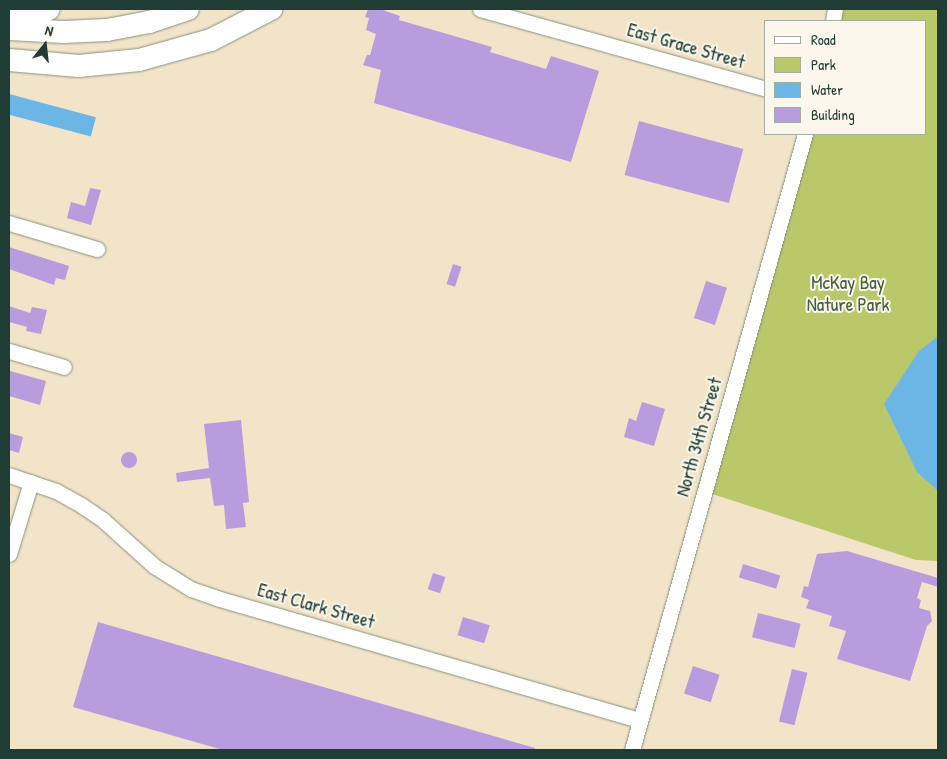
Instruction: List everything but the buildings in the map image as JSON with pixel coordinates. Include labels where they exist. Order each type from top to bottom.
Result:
[{"type":"highway","points":[[9,20],[48,9]]},
{"type":"highway","points":[[9,29],[64,32],[107,30],[149,22],[188,9]]},
{"type":"highway","points":[[9,60],[79,66],[139,60],[211,40],[271,9]]},
{"type":"street","name":"East Grace Street","points":[[480,9],[764,88]]},
{"type":"street","name":"North 34th Street","points":[[632,750],[805,135]]},
{"type":"street","points":[[9,223],[97,249]]},
{"type":"street","points":[[9,351],[64,367]]},
{"type":"street","name":"East Clark Street","points":[[9,475],[31,482],[81,505],[103,520],[154,566],[191,589],[220,600],[640,720]]},
{"type":"street","points":[[9,554],[31,482]]},
{"type":"green space","name":"McKay Bay Nature Park","points":[[840,9],[938,9],[938,561],[916,560],[697,489],[802,135],[927,135],[927,20],[836,20]]},
{"type":"water","points":[[9,94],[96,117],[91,137],[9,115]]},
{"type":"water","points":[[938,336],[938,491],[917,472],[884,404],[919,351]]}]
